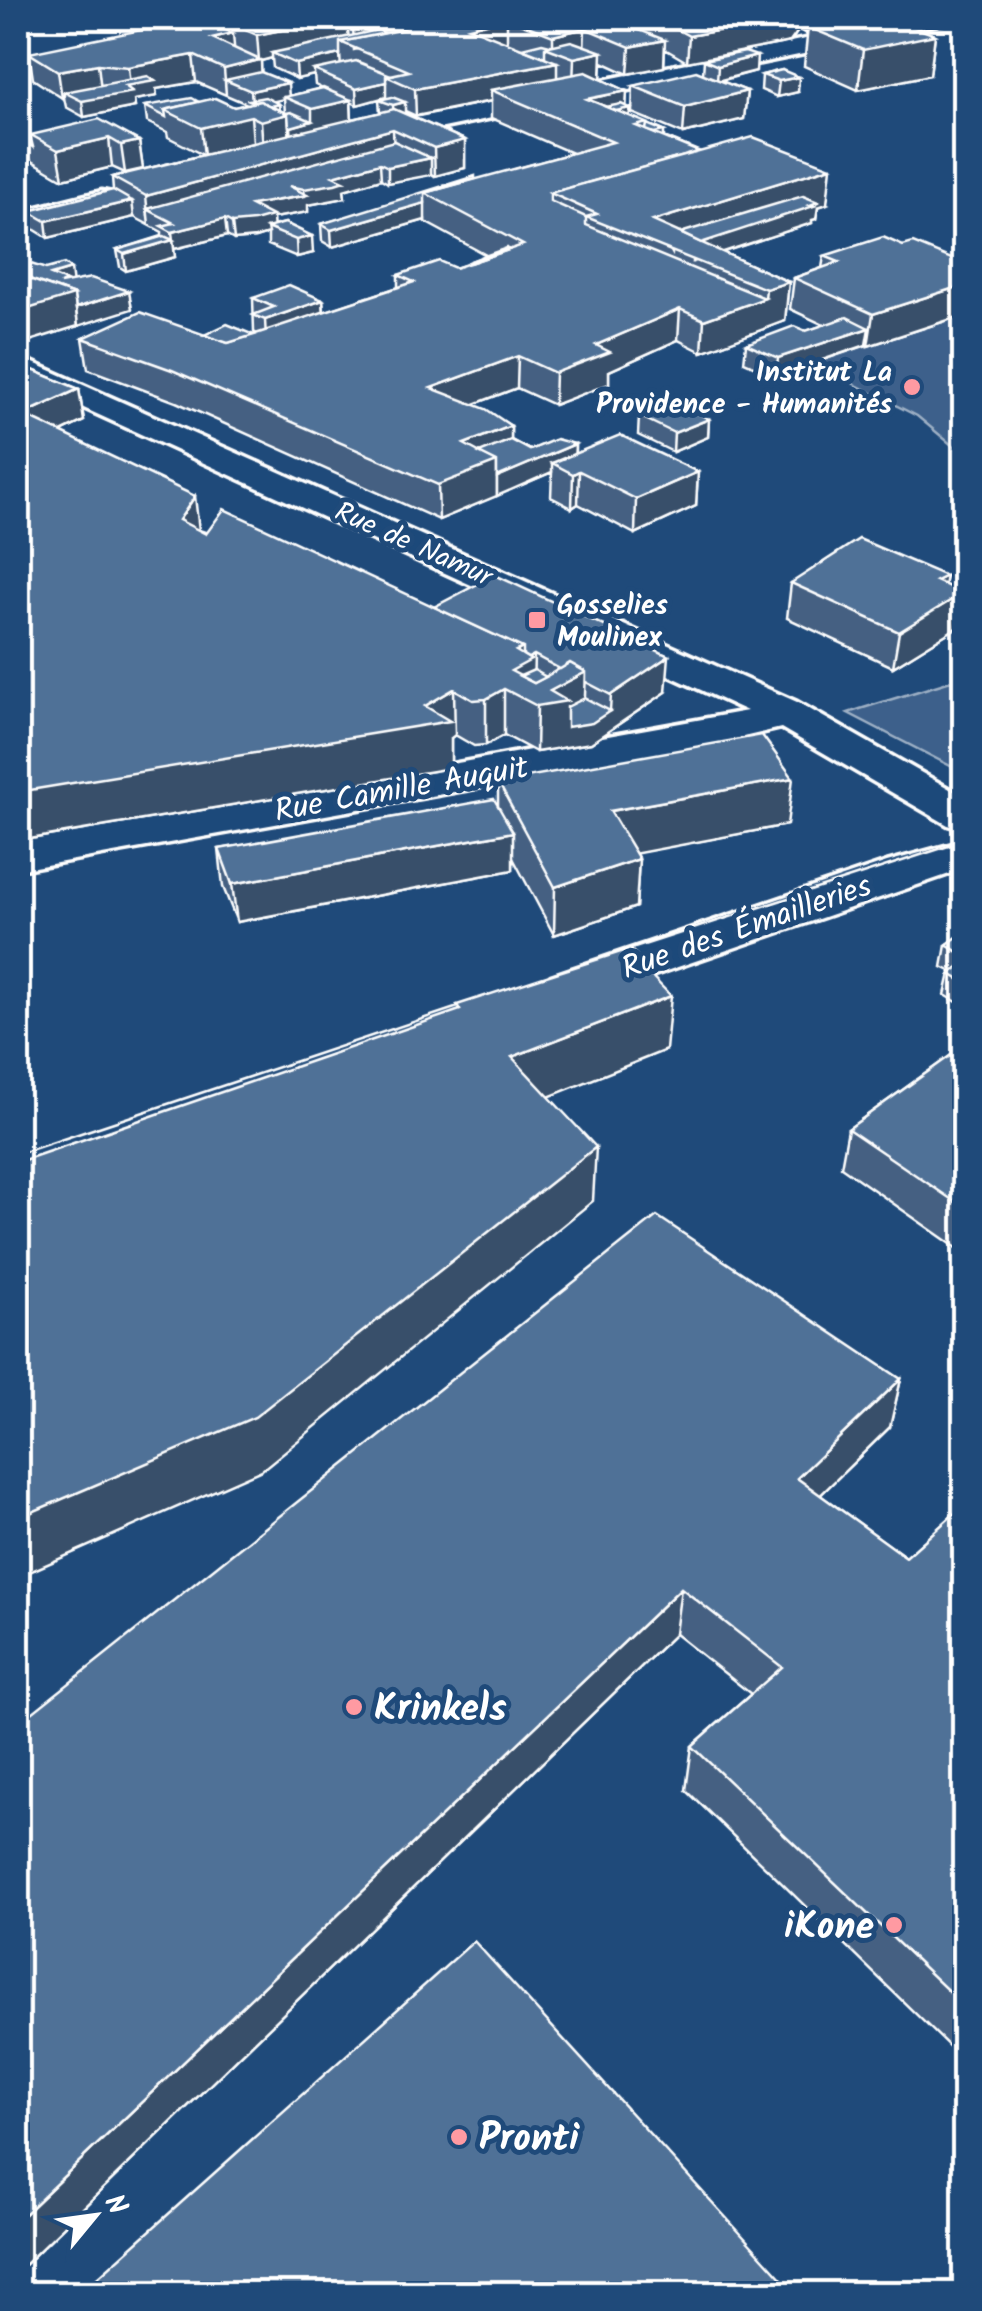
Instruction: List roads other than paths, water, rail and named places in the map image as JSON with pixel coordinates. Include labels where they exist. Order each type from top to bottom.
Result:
[{"type":"street","points":[[796,18],[838,40]]},
{"type":"street","points":[[318,146],[838,40]]},
{"type":"street","points":[[18,221],[124,193]]},
{"type":"street","name":"Rue de Namur","points":[[18,366],[782,711],[964,814]]},
{"type":"street","name":"Rue Camille Auquit","points":[[18,856],[688,736],[761,721],[782,711]]},
{"type":"street","name":"Rue des Émailleries","points":[[523,1003],[796,908],[964,856]]},
{"type":"lane","points":[[838,40],[952,18]]},
{"type":"tram line","points":[[551,975],[964,841]]},
{"type":"tram line","points":[[18,1154],[485,998]]},
{"type":"place","name":"Institut La Providence - Humanités","points":[[912,387]]},
{"type":"place","name":"Gosselies Moulinex","points":[[537,620]]},
{"type":"place","name":"Krinkels","points":[[354,1707]]},
{"type":"place","name":"iKone","points":[[894,1925]]},
{"type":"place","name":"Pronti","points":[[459,2137]]}]
